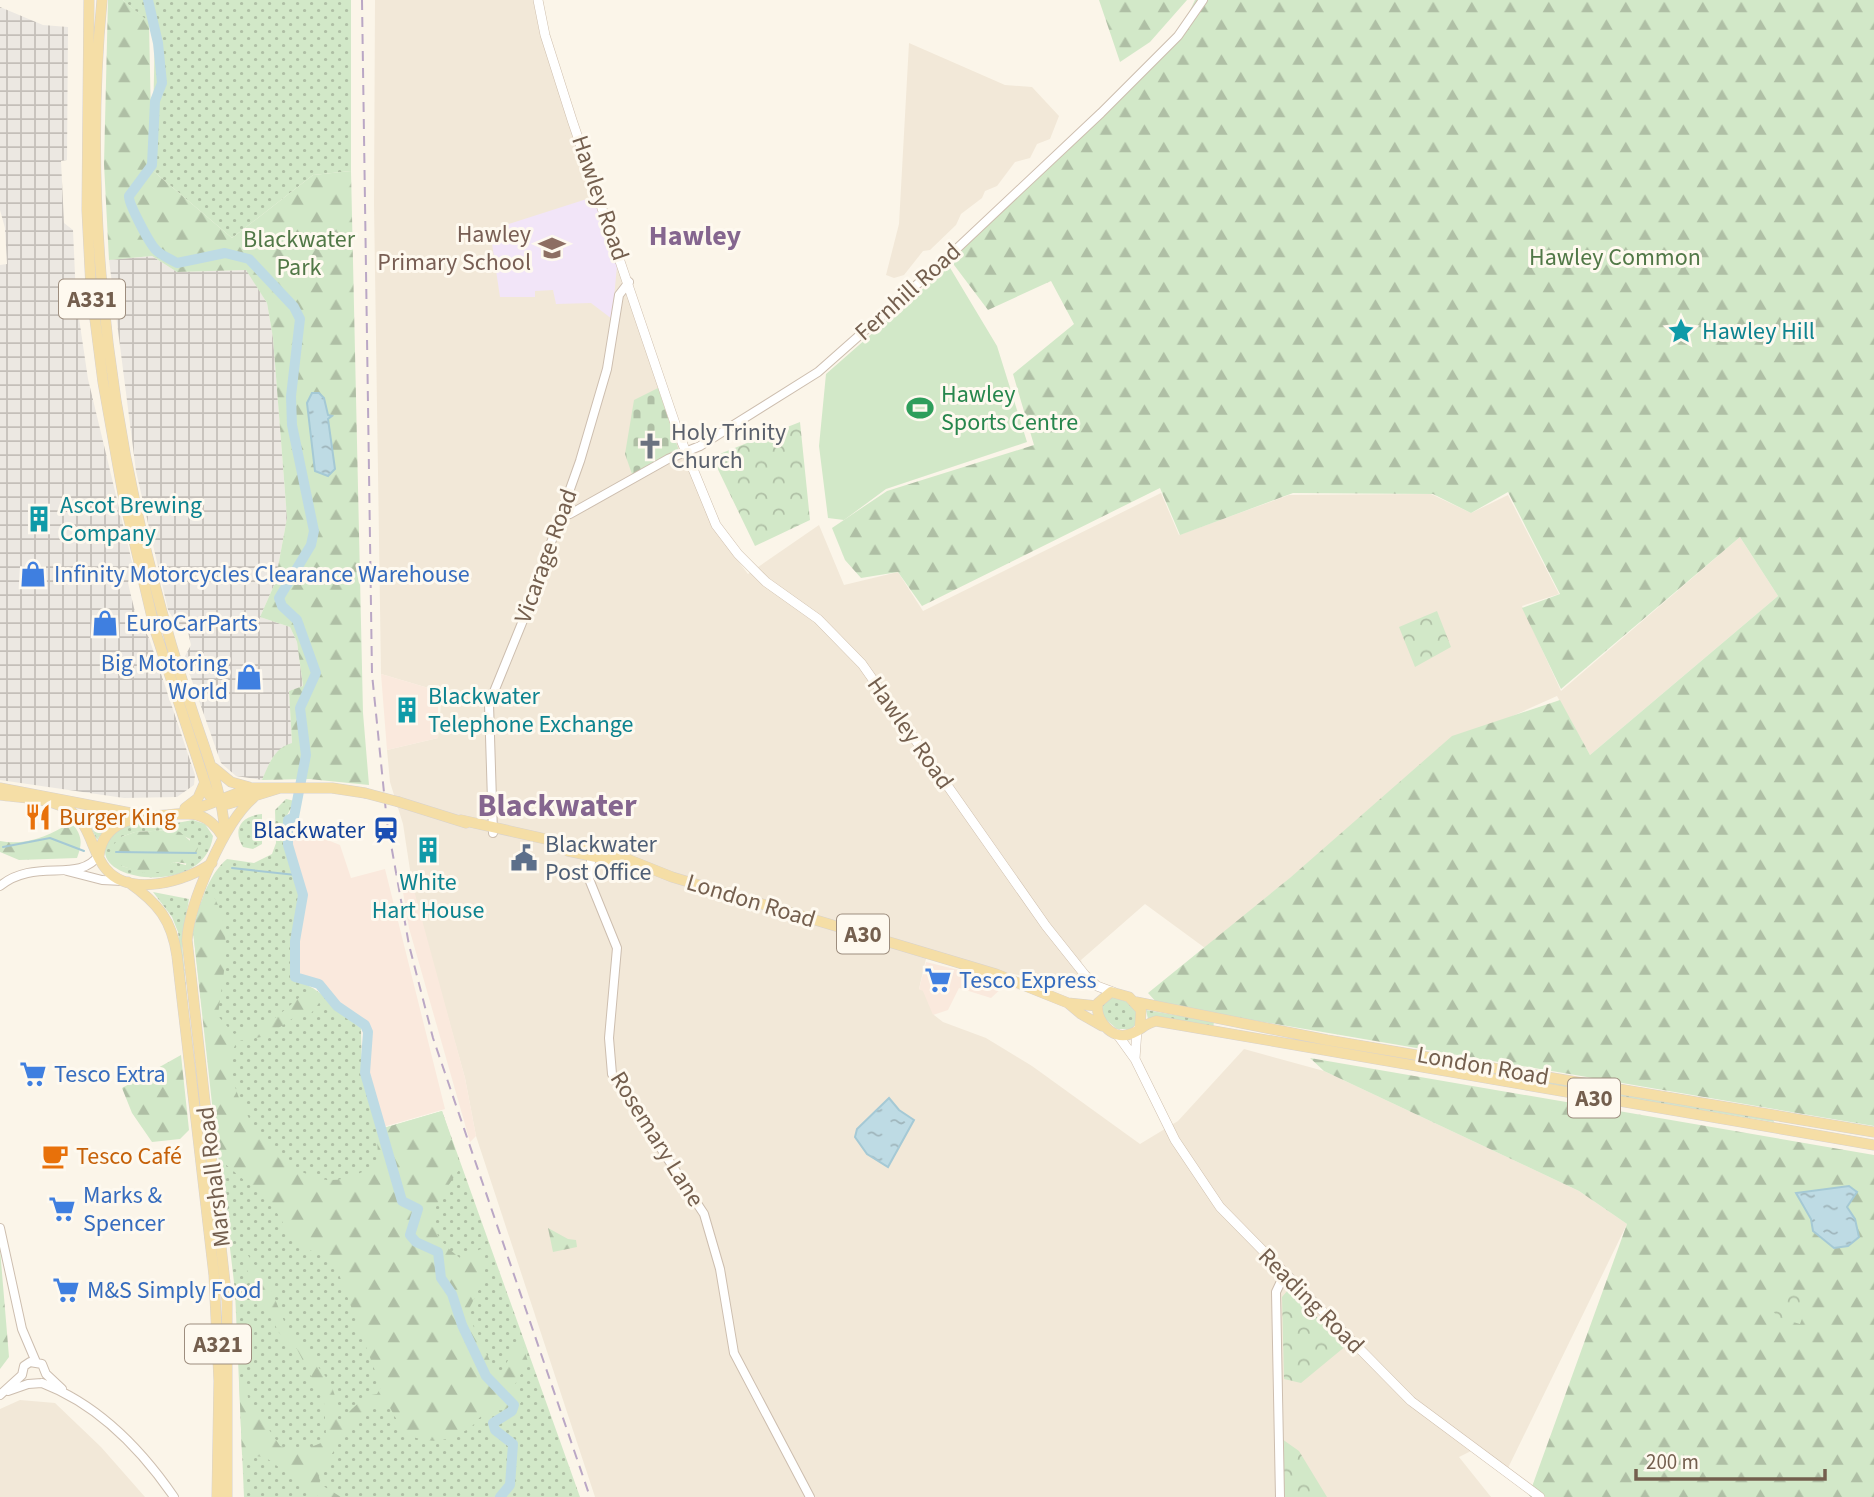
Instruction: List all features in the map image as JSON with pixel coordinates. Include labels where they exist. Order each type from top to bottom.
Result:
[{"type":"main road","name":"A331","points":[[89,0],[85,146],[91,288],[114,450],[205,782]]},
{"type":"main road","name":"A331","points":[[102,0],[97,140],[103,285],[119,414],[151,592],[211,765],[224,835]]},
{"type":"main road","name":"Hawley Road","points":[[538,0],[553,62],[667,394],[716,524],[738,554],[782,596],[818,619],[862,664],[992,853],[1046,926],[1097,986],[1113,992]]},
{"type":"main road","points":[[0,788],[145,816],[180,814],[206,819],[224,835],[254,792],[231,782],[211,765]]},
{"type":"main road","points":[[205,782],[209,795],[219,800]]},
{"type":"main road","points":[[180,814],[198,799],[205,782]]},
{"type":"main road","name":"London Road","points":[[180,814],[219,800],[285,787],[365,793],[493,830],[633,863],[996,974],[1068,1003],[1081,1014],[1106,1027]]},
{"type":"main road","points":[[0,795],[50,803],[69,810],[84,825],[99,855]]},
{"type":"main road","points":[[99,855],[103,841],[113,828],[145,816]]},
{"type":"main road","name":"Marshall Road","points":[[224,835],[193,903],[187,940],[227,1301],[230,1383],[227,1497]]},
{"type":"main road","name":"Marshall Road","points":[[99,855],[106,869],[163,911],[173,933],[214,1275],[219,1381],[217,1497]]},
{"type":"main road","points":[[126,882],[176,882],[213,863]]},
{"type":"main road","name":"Hawley Road","points":[[1097,986],[1099,1002]]},
{"type":"main road","points":[[1106,1027],[1098,1017],[1099,1002],[1113,992]]},
{"type":"main road","name":"A30","points":[[1113,992],[1135,1002]]},
{"type":"main road","name":"London Road","points":[[1068,1003],[1099,1002]]},
{"type":"main road","name":"London Road","points":[[1135,1002],[1327,1040],[1874,1132]]},
{"type":"main road","points":[[1135,1002],[1142,1013],[1135,1059]]},
{"type":"main road","name":"London Road","points":[[1139,1028],[1156,1021],[1874,1145]]},
{"type":"main road","name":"A30","points":[[1106,1027],[1117,1034],[1127,1035],[1139,1028]]},
{"type":"main road","name":"Reading Road","points":[[1117,1034],[1135,1059],[1175,1140],[1202,1184],[1284,1275],[1411,1401],[1540,1497]]},
{"type":"main road","points":[[1777,1129],[1779,1116]]},
{"type":"street","name":"Fernhill Road","points":[[560,516],[570,514],[689,450],[826,365],[948,257],[1101,113],[1178,36],[1203,0]]},
{"type":"street","name":"Vicarage Road","points":[[493,830],[489,705],[526,613],[560,516],[605,376],[619,295],[629,282]]},
{"type":"street","name":"Rosemary Lane","points":[[592,853],[589,879],[617,948],[608,1038],[612,1074],[704,1214],[720,1269],[734,1353],[810,1497]]},
{"type":"street","points":[[0,886],[24,872],[88,867],[99,855]]},
{"type":"street","points":[[64,870],[102,880],[126,882]]},
{"type":"street","points":[[0,1228],[23,1329],[36,1362],[45,1368],[46,1374],[42,1383]]},
{"type":"street","points":[[1280,1497],[1276,1292],[1284,1275]]},
{"type":"street","points":[[0,1395],[22,1375],[25,1366],[23,1329]]},
{"type":"street","points":[[25,1366],[36,1362]]},
{"type":"street","points":[[46,1374],[131,1443],[174,1497]]},
{"type":"street","points":[[22,1375],[28,1384]]},
{"type":"street","points":[[0,1395],[28,1384],[42,1383],[70,1395]]},
{"type":"shaded area","points":[[375,0],[539,0],[583,169],[617,266],[722,540],[748,574],[819,525],[844,585],[898,572],[923,611],[1161,493],[1179,535],[1289,495],[1431,494],[1471,513],[1508,495],[1559,594],[1522,606],[1561,691],[1740,537],[1778,596],[1590,755],[1557,696],[1457,741],[1205,948],[1145,904],[1081,960],[1089,990],[995,970],[928,950],[919,989],[923,990],[934,1015],[943,1022],[986,1038],[1032,1066],[1140,1144],[1178,1121],[1244,1049],[1324,1071],[1579,1191],[1627,1224],[1508,1468],[1479,1447],[1459,1457],[1491,1497],[595,1497],[476,1136],[465,1078],[414,896],[403,824],[390,782],[387,750],[438,738],[442,692],[381,674],[374,204]]},
{"type":"shaded area","points":[[0,7],[43,25],[68,27],[67,160],[61,161],[64,223],[73,230],[76,298],[88,379],[133,566],[128,583],[135,612],[149,638],[195,775],[194,785],[177,797],[124,798],[0,780],[0,265],[7,264],[5,228],[0,210]]},
{"type":"shaded area","points":[[909,43],[1005,85],[1032,87],[1059,116],[1050,139],[1037,144],[1030,158],[1015,162],[997,186],[985,191],[982,198],[961,214],[956,225],[930,250],[923,251],[904,275],[894,278],[886,275],[899,224]]},
{"type":"shaded area","name":"Hawley Primary School","points":[[593,197],[617,266],[612,319],[591,303],[556,304],[553,290],[535,291],[535,297],[500,297],[490,230]]},
{"type":"shaded area","points":[[152,256],[177,272],[247,270],[267,303],[273,338],[287,518],[275,583],[260,617],[290,627],[297,642],[303,686],[289,691],[292,744],[272,758],[262,780],[236,776],[221,763],[184,658],[191,645],[188,632],[179,628],[168,610],[136,471],[109,260]]},
{"type":"shaded area","points":[[381,674],[442,692],[438,700],[438,738],[387,750]]},
{"type":"shaded area","points":[[290,825],[340,845],[351,878],[385,869],[445,1109],[383,1127],[367,1073],[369,1031],[366,1023],[338,1005],[319,983],[296,975],[297,941],[304,894],[290,846]]},
{"type":"shaded area","points":[[409,872],[465,1078],[476,1136],[470,1142],[409,928],[400,874]]},
{"type":"shaded area","points":[[926,962],[1021,990],[1003,987],[991,998],[959,988],[948,1010],[933,1015],[923,991],[919,989]]},
{"type":"shaded area","points":[[20,1400],[55,1403],[101,1447],[145,1497],[0,1497],[0,1409]]},
{"type":"green space","name":"Blackwater Park","points":[[108,0],[123,0],[149,22],[152,170],[232,238],[313,175],[351,171],[363,713],[369,785],[309,779],[262,780],[276,753],[292,743],[289,691],[303,686],[297,642],[290,627],[260,617],[275,583],[287,518],[273,338],[267,303],[246,270],[177,272],[152,256],[109,260],[104,164]]},
{"type":"green space","points":[[123,0],[351,0],[351,171],[313,175],[232,238],[152,170],[155,28]]},
{"type":"green space","points":[[1099,0],[1187,0],[1150,42],[1120,62]]},
{"type":"green space","name":"Hawley Common","points":[[1195,0],[1874,0],[1874,1126],[1158,1004],[1148,993],[1291,877],[1452,736],[1560,700],[1590,755],[1778,596],[1740,537],[1561,689],[1522,608],[1560,594],[1508,492],[1471,513],[1433,494],[1293,493],[1180,535],[1160,488],[922,606],[898,572],[861,578],[845,560],[832,528],[887,491],[1034,445],[1013,374],[1074,324],[1051,281],[988,310],[948,257],[1178,36]]},
{"type":"green space","name":"Hawley Sports Centre","points":[[949,266],[997,346],[1027,442],[886,489],[844,520],[828,518],[819,446],[826,374]]},
{"type":"green space","points":[[658,388],[679,451],[633,477],[625,454],[634,400]]},
{"type":"green space","points":[[800,422],[810,520],[755,546],[712,457]]},
{"type":"green space","points":[[1437,611],[1451,647],[1415,667],[1399,627]]},
{"type":"green space","points":[[286,799],[295,801],[285,819],[285,846],[300,895],[292,945],[292,979],[313,988],[361,1028],[362,1075],[377,1130],[442,1111],[580,1497],[244,1497],[235,1291],[193,931],[209,883],[227,859],[254,863],[272,854],[276,843],[275,810]]},
{"type":"green space","points":[[262,814],[262,844],[253,849],[243,847],[239,835],[240,825],[254,815]]},
{"type":"green space","points":[[86,816],[118,820],[105,828],[97,840]]},
{"type":"green space","points":[[193,820],[205,824],[213,836],[205,856],[190,869],[170,876],[129,874],[114,866],[106,856],[110,839],[128,825],[161,825]],"holes":[[[171,830],[190,839],[186,865],[174,862],[149,871],[122,866],[121,837],[135,832]]]},
{"type":"green space","points":[[71,822],[80,839],[77,858],[19,860],[0,852],[0,841],[37,839]]},
{"type":"green space","points":[[135,832],[180,832],[198,848],[191,864],[174,862],[159,872],[143,873],[122,866],[113,858],[114,844],[121,837]]},
{"type":"green space","points":[[153,892],[189,899],[182,945],[192,1050],[178,932],[172,917]]},
{"type":"green space","points":[[207,897],[214,897],[220,911],[226,941],[218,1016],[234,1034],[267,1025],[301,996],[314,995],[319,1003],[309,1016],[296,1016],[267,1036],[238,1041],[232,1053],[234,1085],[259,1134],[282,1161],[294,1168],[321,1179],[341,1179],[361,1173],[378,1162],[377,1130],[442,1111],[461,1167],[437,1204],[434,1224],[446,1246],[460,1258],[481,1249],[484,1274],[467,1313],[495,1371],[503,1370],[520,1336],[528,1362],[514,1386],[522,1401],[516,1409],[486,1413],[471,1427],[446,1439],[430,1441],[404,1433],[389,1406],[374,1405],[346,1430],[319,1476],[320,1484],[341,1497],[319,1497],[265,1457],[242,1455],[239,1379],[246,1385],[248,1398],[280,1446],[290,1450],[306,1449],[321,1443],[326,1435],[324,1402],[297,1349],[279,1333],[244,1264],[240,1254],[245,1251],[270,1287],[284,1321],[331,1384],[337,1402],[335,1417],[340,1420],[366,1396],[377,1394],[381,1387],[337,1269],[324,1256],[307,1249],[291,1236],[271,1203],[218,1158],[193,931],[200,904]]},
{"type":"green space","points":[[1112,997],[1128,1002],[1137,1013],[1136,1024],[1131,1029],[1117,1029],[1103,1017],[1103,1004]]},
{"type":"green space","points":[[1146,1010],[1214,1022],[1213,1029],[1148,1019]]},
{"type":"green space","points":[[1329,1044],[1773,1119],[1774,1122],[1329,1049]]},
{"type":"green space","points":[[181,1055],[189,1130],[180,1139],[152,1142],[132,1113],[122,1088]]},
{"type":"green space","points":[[1310,1058],[1874,1155],[1874,1497],[1531,1497],[1529,1495],[1627,1224],[1579,1191],[1324,1071]]},
{"type":"green space","points":[[548,1228],[568,1239],[576,1240],[577,1247],[553,1252]]},
{"type":"green space","points":[[0,1249],[9,1357],[0,1369]]},
{"type":"green space","points":[[1778,1289],[1792,1289],[1809,1300],[1800,1324],[1779,1318],[1765,1302]]},
{"type":"green space","points":[[1288,1290],[1347,1345],[1301,1383],[1284,1379],[1282,1297]]},
{"type":"green space","points":[[1282,1439],[1299,1451],[1327,1497],[1284,1497]]},
{"type":"water","points":[[312,393],[319,393],[324,398],[328,415],[332,416],[328,419],[335,469],[328,476],[315,471],[307,403]]},
{"type":"water","points":[[889,1098],[899,1110],[914,1120],[888,1167],[867,1154],[855,1137],[857,1129]]},
{"type":"water","points":[[1849,1186],[1857,1192],[1847,1207],[1855,1219],[1859,1237],[1848,1246],[1834,1248],[1813,1231],[1811,1219],[1796,1193]]},
{"type":"waterway","points":[[148,0],[158,43],[162,83],[155,101],[152,165],[129,196],[136,215],[157,251],[177,263],[225,253],[249,259],[294,307],[300,319],[291,396],[292,425],[314,531],[311,545],[279,598],[282,606],[297,620],[316,673],[300,708],[306,755],[294,817],[288,820],[288,845],[303,895],[295,941],[295,977],[319,984],[337,1006],[365,1025],[368,1032],[365,1073],[402,1201],[418,1209],[410,1235],[416,1242],[438,1252],[441,1278],[452,1294],[462,1325],[486,1376],[514,1405],[512,1411],[493,1423],[495,1430],[513,1444],[510,1485],[500,1497]]},
{"type":"waterway","points":[[3,847],[50,838],[84,851]]},
{"type":"waterway","points":[[116,852],[196,853]]},
{"type":"waterway","points":[[232,868],[296,875]]},
{"type":"railway","points":[[362,0],[372,674],[387,822],[409,945],[433,1038],[590,1497]]},
{"type":"place","name":"Hawley Primary School","points":[[552,248]]},
{"type":"place","name":"Hawley Hill","points":[[1681,331]]},
{"type":"place","name":"Hawley Sports Centre","points":[[920,408]]},
{"type":"place","name":"Holy Trinity Church","points":[[650,446]]},
{"type":"place","name":"Ascot Brewing Company","points":[[39,519]]},
{"type":"place","name":"Infinity Motorcycles Clearance Warehouse","points":[[33,574]]},
{"type":"place","name":"EuroCarParts","points":[[105,623]]},
{"type":"place","name":"Big Motoring World","points":[[249,677]]},
{"type":"place","name":"Blackwater Telephone Exchange","points":[[407,710]]},
{"type":"place","name":"Burger King","points":[[38,817]]},
{"type":"place","name":"Blackwater","points":[[386,830]]},
{"type":"place","name":"White Hart House","points":[[428,850]]},
{"type":"place","name":"Blackwater Post Office","points":[[524,858]]},
{"type":"place","name":"Tesco Express","points":[[938,980]]},
{"type":"place","name":"Tesco Extra","points":[[33,1074]]},
{"type":"place","name":"Tesco Café","points":[[55,1156]]},
{"type":"place","name":"Marks & Spencer","points":[[62,1209]]},
{"type":"place","name":"M&S Simply Food","points":[[66,1290]]},
{"type":"district","name":"Hawley","points":[[695,236]]},
{"type":"district","name":"Blackwater","points":[[557,806]]}]
